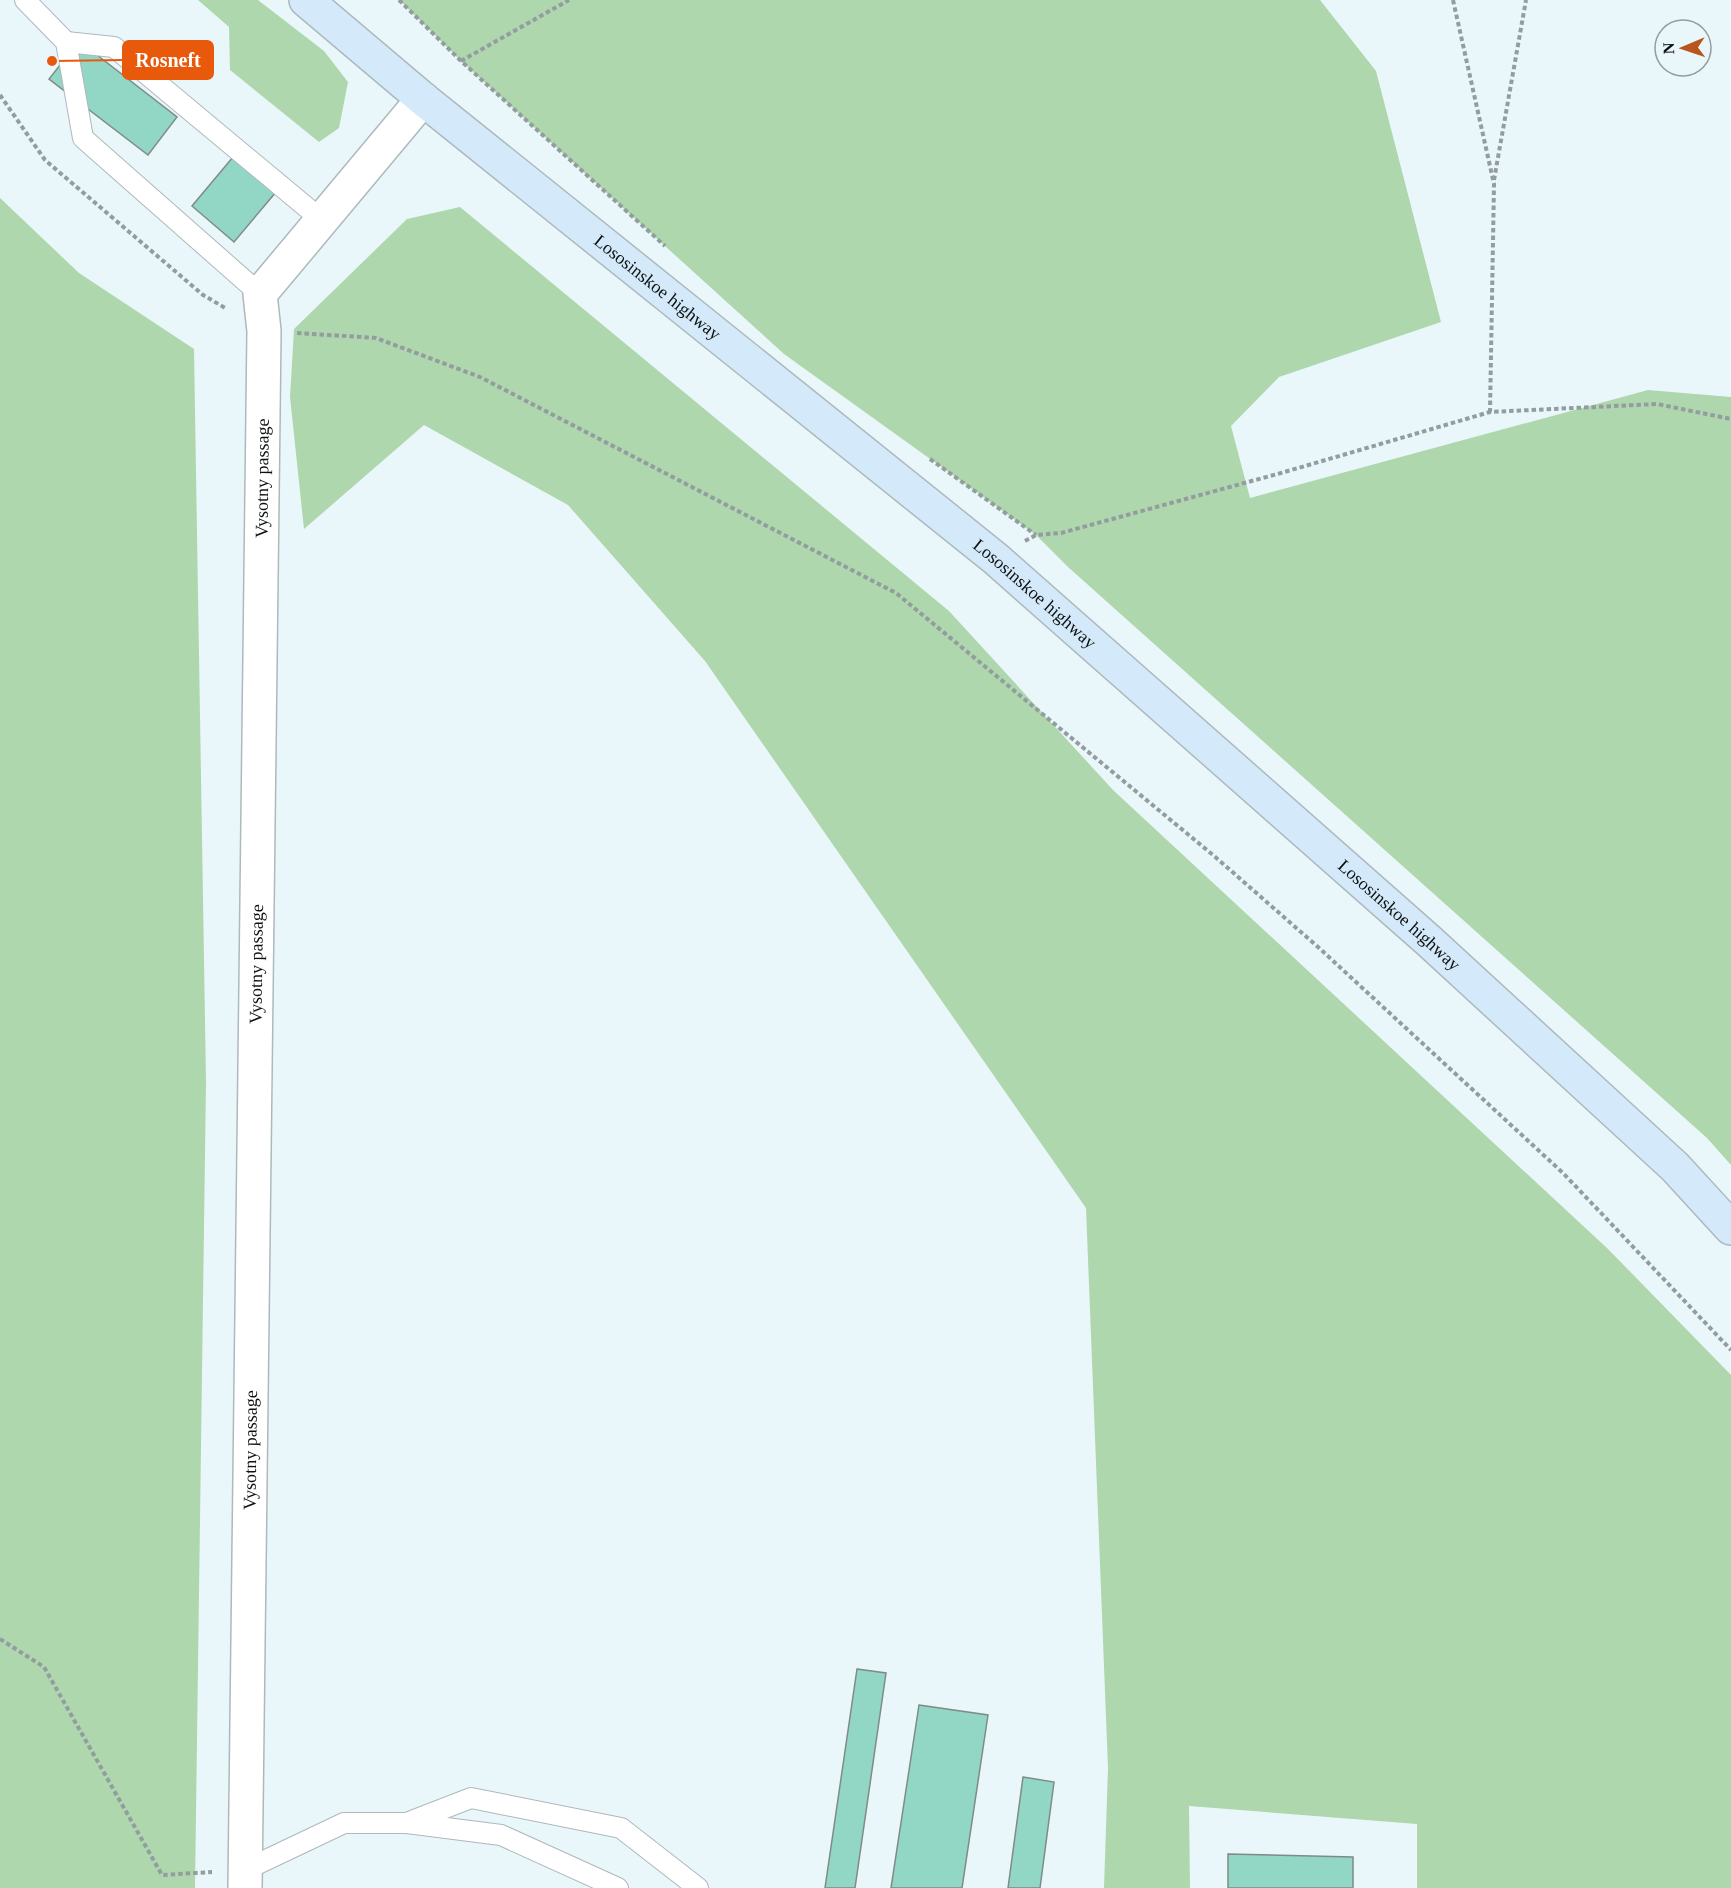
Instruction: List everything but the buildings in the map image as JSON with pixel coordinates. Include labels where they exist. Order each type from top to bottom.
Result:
[{"type":"main road","name":"Lososinskoe highway","points":[[306,0],[423,99],[996,559],[1429,941],[1676,1167],[1731,1228]]},
{"type":"street","points":[[260,294],[423,99]]},
{"type":"street","name":"Vysotny passage","points":[[245,1879],[264,331],[260,294]]},
{"type":"lane","points":[[25,0],[66,42],[83,138],[260,294]]},
{"type":"lane","points":[[66,42],[114,47],[323,221]]},
{"type":"lane","points":[[407,1823],[471,1798],[621,1828],[698,1888]]},
{"type":"lane","points":[[245,1879],[344,1823],[407,1823],[501,1835],[618,1888]]},
{"type":"path","points":[[399,0],[460,61],[671,251]]},
{"type":"path","points":[[460,61],[569,0]]},
{"type":"path","points":[[1454,0],[1494,184]]},
{"type":"path","points":[[1490,412],[1494,184],[1526,0]]},
{"type":"path","points":[[0,95],[45,160],[203,295],[264,331],[376,338],[480,377],[896,593],[1213,855],[1318,947],[1563,1173],[1731,1350]]},
{"type":"path","points":[[996,559],[1036,535],[1060,533],[1281,473],[1490,412],[1657,404],[1731,419]]},
{"type":"path","points":[[0,1639],[44,1667],[162,1875],[245,1879]]},
{"type":"green space","points":[[198,0],[258,0],[324,51],[348,82],[339,128],[319,142],[230,70],[229,27]]},
{"type":"green space","points":[[399,0],[1320,0],[1376,71],[1441,322],[1279,377],[1231,426],[1250,498],[1648,390],[1731,397],[1731,1165],[1707,1138],[1068,567],[1036,535],[784,354],[461,61]]},
{"type":"green space","points":[[0,198],[79,273],[194,349],[206,1081],[195,1888],[0,1888]]},
{"type":"green space","points":[[460,207],[949,611],[1113,790],[1608,1249],[1731,1375],[1731,1888],[1417,1888],[1417,1824],[1189,1806],[1190,1888],[1104,1888],[1108,1768],[1086,1208],[705,661],[568,505],[424,425],[304,529],[290,397],[294,329],[407,219]]},
{"type":"place","name":"Rosneft","points":[[52,61]]}]
